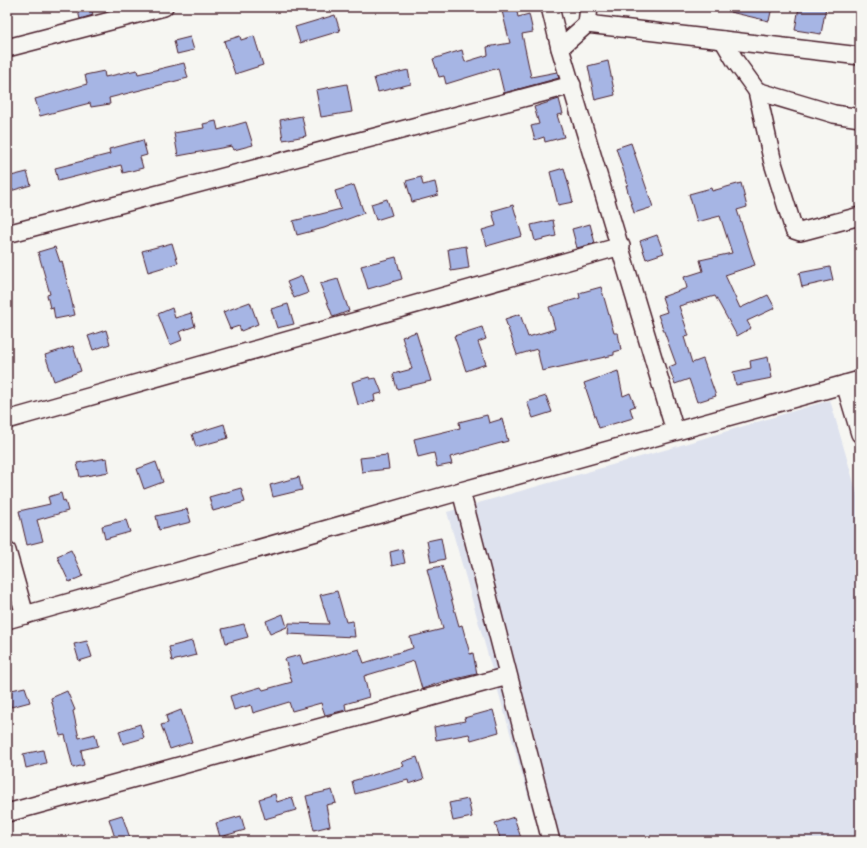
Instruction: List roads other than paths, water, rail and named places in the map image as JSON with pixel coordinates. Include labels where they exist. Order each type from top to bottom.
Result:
[{"type":"street","points":[[7,48],[164,7]]},
{"type":"street","points":[[550,7],[560,48],[621,246],[675,432]]},
{"type":"street","points":[[560,48],[587,24],[589,7]]},
{"type":"street","points":[[587,24],[860,56]]},
{"type":"street","points":[[723,40],[736,62],[757,91],[773,163],[794,230],[800,232],[860,216]]},
{"type":"street","points":[[7,234],[572,85]]},
{"type":"street","points":[[757,91],[834,114],[860,118]]},
{"type":"street","points":[[7,420],[621,246]]},
{"type":"street","points":[[7,620],[461,491],[853,382],[860,434]]},
{"type":"street","points":[[461,491],[551,841]]},
{"type":"street","points":[[7,551],[25,615]]},
{"type":"street","points":[[7,813],[508,676]]}]
